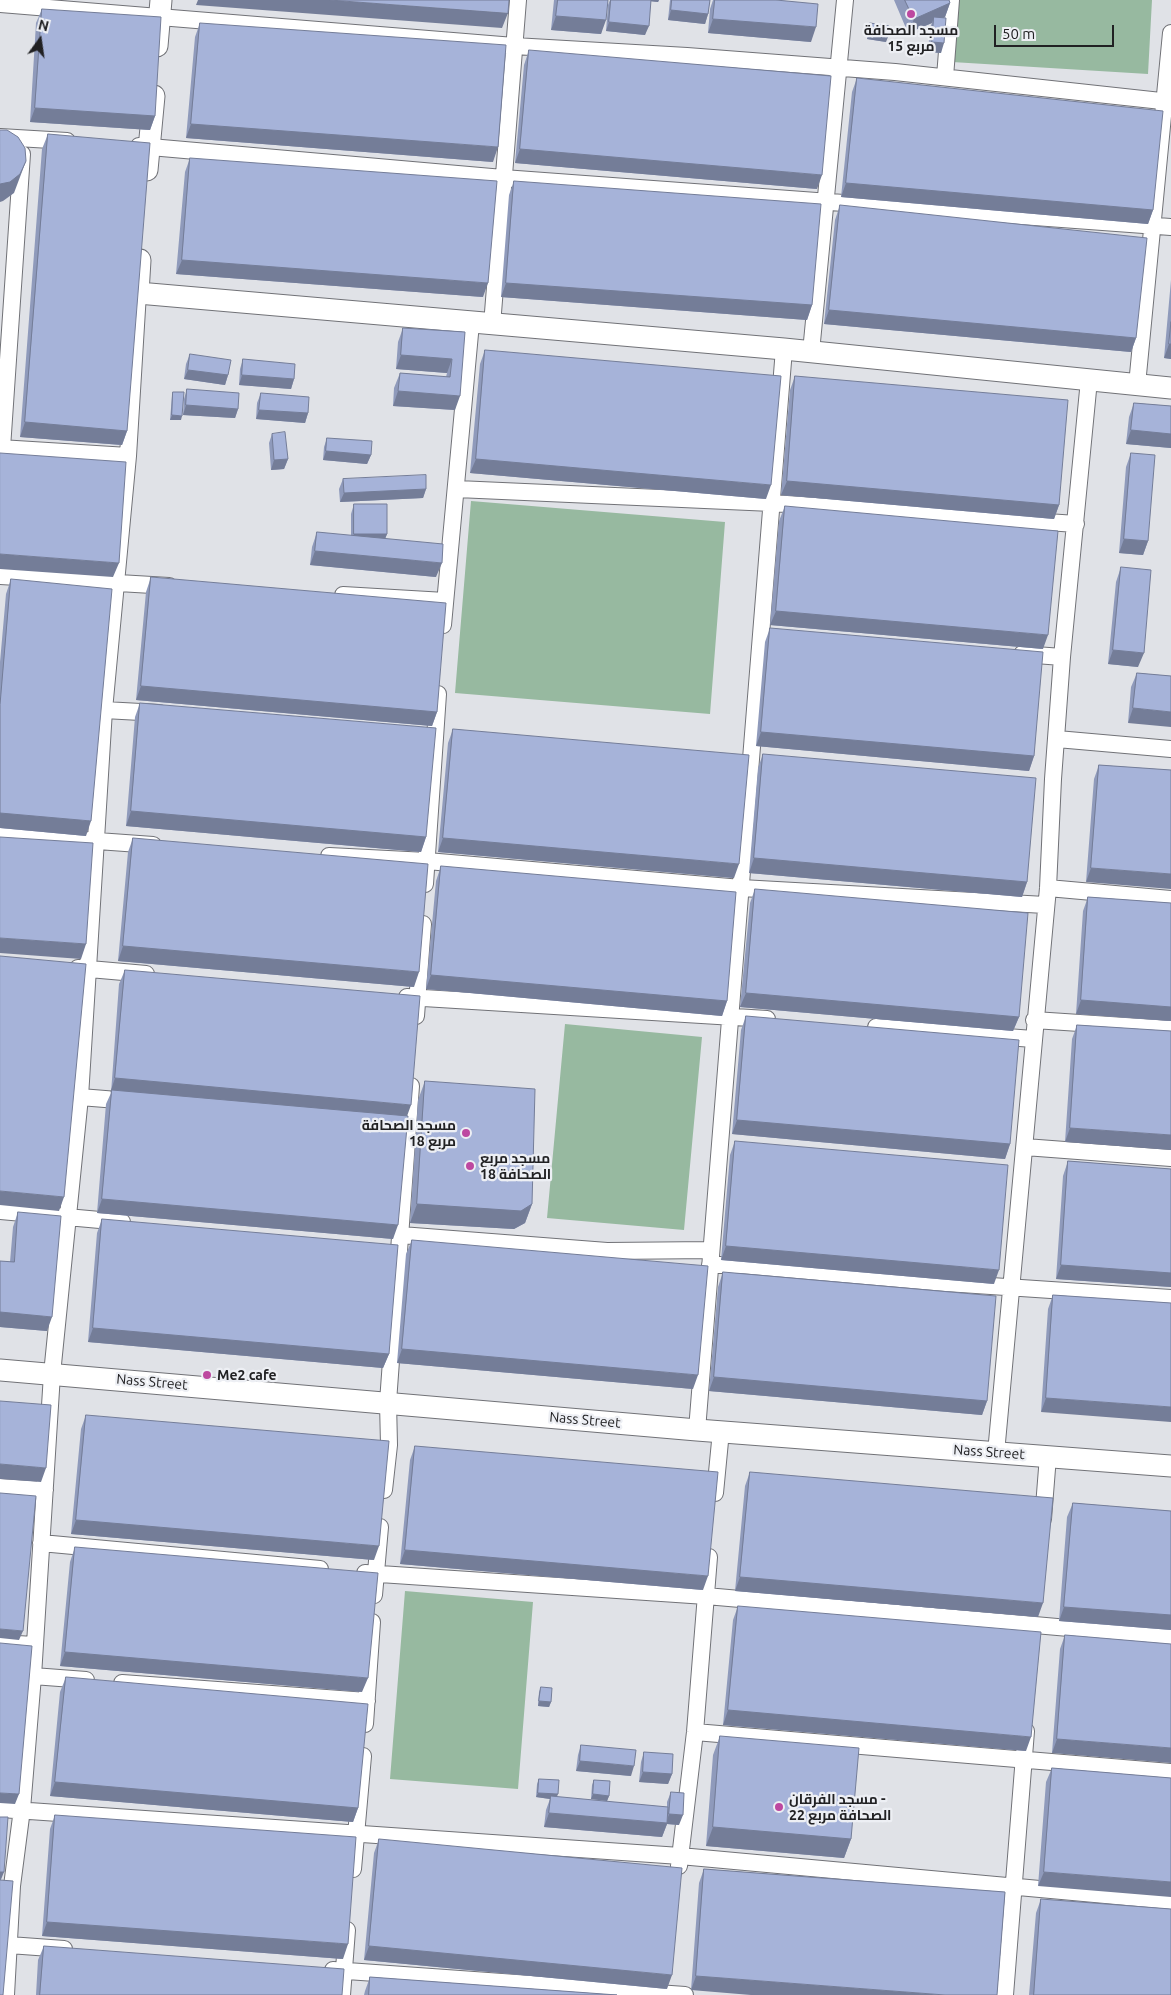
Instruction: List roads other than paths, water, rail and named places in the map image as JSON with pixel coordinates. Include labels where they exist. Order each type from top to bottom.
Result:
[{"type":"street","points":[[442,640],[457,490],[503,178],[518,0]]},
{"type":"street","points":[[812,352],[845,0]]},
{"type":"street","points":[[945,77],[951,0]]},
{"type":"street","points":[[0,4],[38,3],[160,8],[514,46],[687,56],[945,77],[1168,102]]},
{"type":"street","points":[[145,186],[160,8]]},
{"type":"street","points":[[1137,385],[1153,225],[1168,102],[1171,33]]},
{"type":"street","points":[[0,137],[81,142]]},
{"type":"street","points":[[23,138],[5,332],[1,448],[128,456]]},
{"type":"street","points":[[120,145],[503,178],[1171,227]]},
{"type":"street","points":[[6,1995],[9,1945],[6,1885],[22,1809],[33,1676],[52,1374],[80,1097],[104,710],[128,456],[141,244]]},
{"type":"street","points":[[138,293],[784,349],[1171,388]]},
{"type":"street","points":[[697,1430],[784,349]]},
{"type":"street","points":[[996,1453],[1012,1286],[1016,1167],[1025,1147],[1034,1020],[1048,888],[1053,779],[1062,657],[1089,380]]},
{"type":"street","points":[[457,490],[772,503],[1076,524]]},
{"type":"street","points":[[0,576],[187,587]]},
{"type":"street","points":[[326,594],[446,600]]},
{"type":"street","points":[[762,630],[781,631]]},
{"type":"street","points":[[1004,652],[1062,657]]},
{"type":"street","points":[[415,1037],[439,680]]},
{"type":"street","points":[[104,710],[172,714]]},
{"type":"street","points":[[415,728],[454,731]]},
{"type":"street","points":[[1057,739],[1171,749]]},
{"type":"street","points":[[732,755],[771,758]]},
{"type":"street","points":[[1033,778],[1053,779]]},
{"type":"street","points":[[0,834],[164,845]]},
{"type":"street","points":[[310,854],[741,888],[1045,905]]},
{"type":"street","points":[[1048,888],[1171,899]]},
{"type":"street","points":[[59,966],[166,976]]},
{"type":"street","points":[[389,996],[779,1020]]},
{"type":"street","points":[[1034,1020],[1171,1030]]},
{"type":"street","points":[[857,1026],[1034,1039]]},
{"type":"street","points":[[351,1887],[368,1700],[375,1574],[389,1445],[388,1402],[413,1065]]},
{"type":"street","points":[[80,1097],[147,1102]]},
{"type":"street","points":[[389,1121],[409,1123]]},
{"type":"street","points":[[720,1141],[739,1143]]},
{"type":"street","points":[[1025,1147],[1171,1158]]},
{"type":"street","points":[[0,1211],[136,1224]]},
{"type":"street","points":[[381,1247],[401,1242],[711,1257],[740,1265],[946,1283],[1171,1298]]},
{"type":"street","name":"Nass Street","points":[[0,1370],[697,1430],[1171,1466]]},
{"type":"street","points":[[714,1509],[721,1431]]},
{"type":"street","points":[[1042,1532],[1048,1456]]},
{"type":"street","points":[[0,1487],[45,1490]]},
{"type":"street","points":[[677,1886],[695,1732],[711,1538]]},
{"type":"street","points":[[41,1543],[375,1574],[706,1596],[1171,1638]]},
{"type":"street","points":[[1033,1645],[1036,1607]]},
{"type":"street","points":[[0,1643],[34,1645]]},
{"type":"street","points":[[33,1676],[368,1700]]},
{"type":"street","points":[[1005,1995],[1028,1712]]},
{"type":"street","points":[[695,1732],[1171,1772]]},
{"type":"street","points":[[0,1809],[22,1809],[680,1856],[1171,1901]]},
{"type":"street","points":[[342,1995],[348,1914]]},
{"type":"street","points":[[9,1945],[78,1950]]},
{"type":"street","points":[[314,1968],[685,1995]]},
{"type":"street","points":[[668,1994],[670,1974]]},
{"type":"place","name":"مسجد الصحافة مربع 15","points":[[911,14]]},
{"type":"place","name":"مسجد الصحافة مربع 18","points":[[466,1133]]},
{"type":"place","name":"مسجد مربع 18 الصحافة","points":[[470,1166]]},
{"type":"place","name":"Me2 cafe","points":[[207,1375]]},
{"type":"place","name":"مسجد الفرقان - الصحافة مربع 22","points":[[779,1807]]}]
